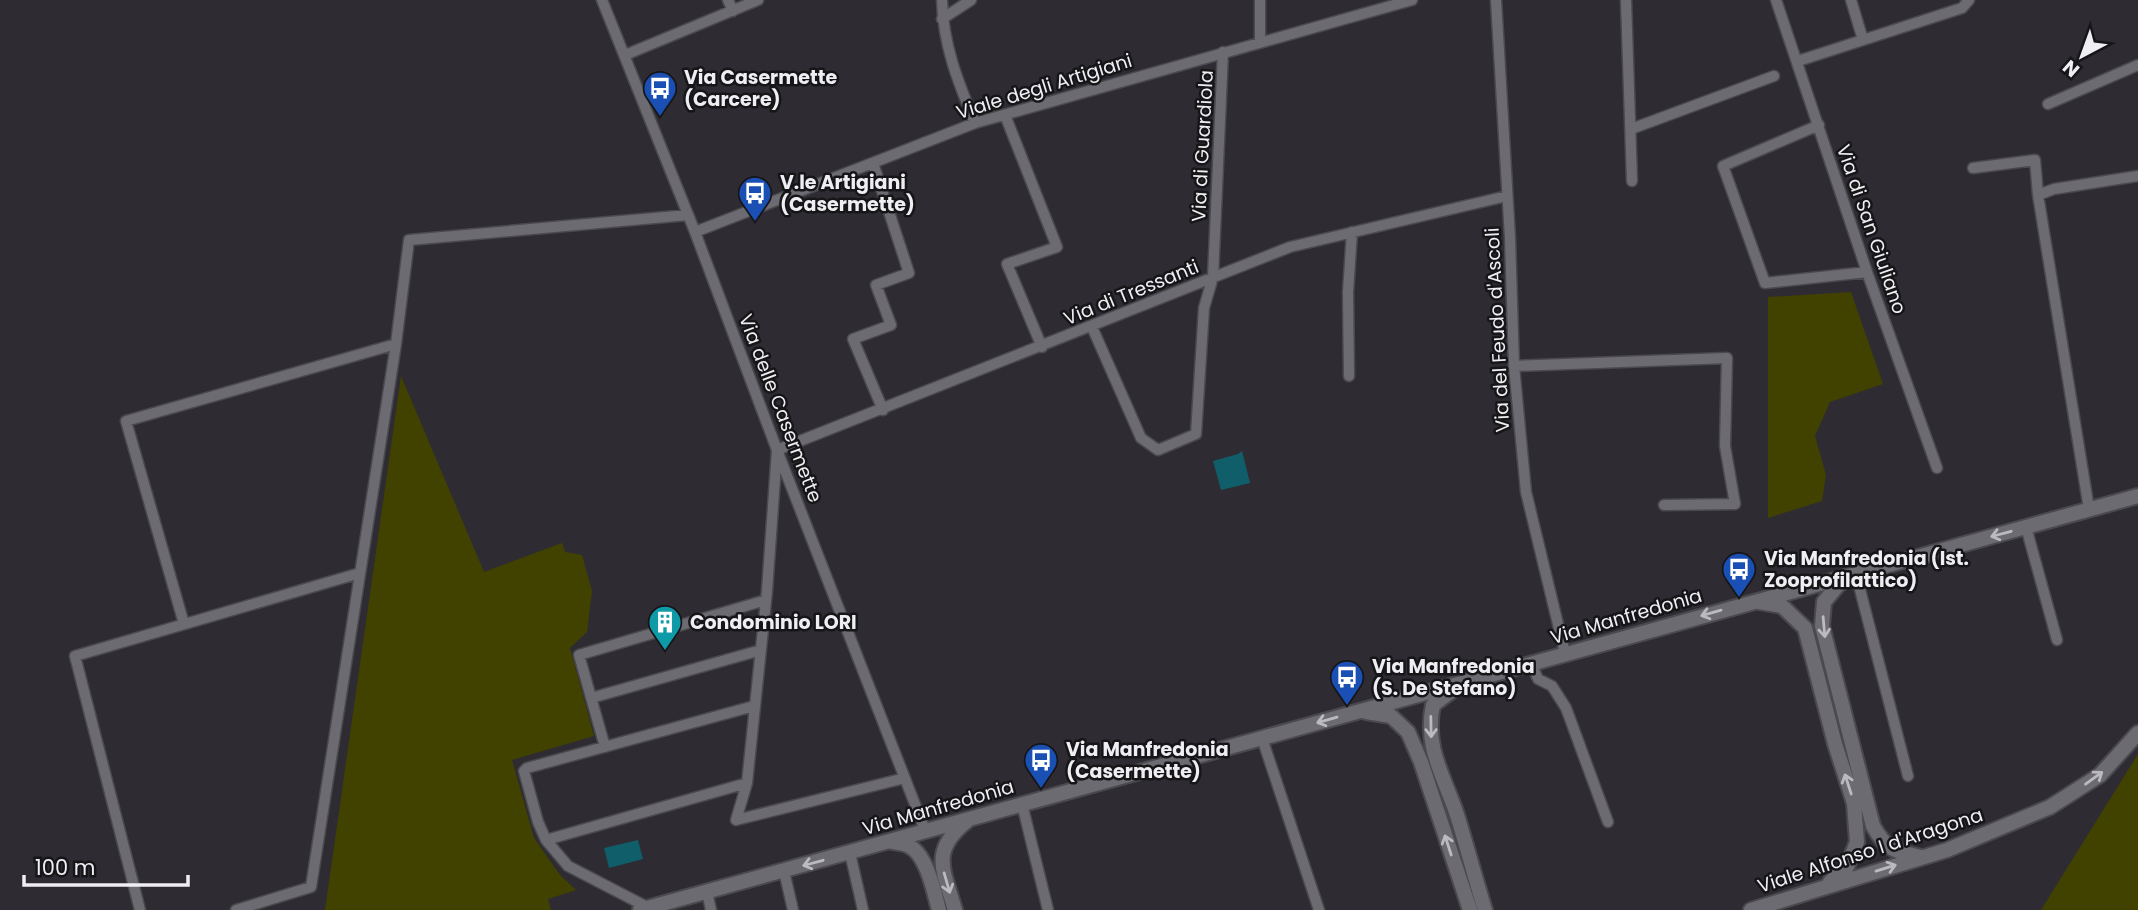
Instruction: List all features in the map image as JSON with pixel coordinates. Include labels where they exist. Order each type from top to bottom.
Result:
[{"type":"main road","name":"Via Manfredonia","points":[[644,909],[2138,496]]},
{"type":"main road","points":[[1856,573],[1838,585],[1824,602],[1822,625],[1834,680],[1873,826],[1883,844],[1923,857]]},
{"type":"main road","points":[[1753,601],[1782,606],[1804,628],[1854,803],[1857,842],[1847,867],[1824,887]]},
{"type":"main road","points":[[1471,680],[1433,705],[1429,724],[1432,747],[1456,814],[1485,910]]},
{"type":"main road","points":[[1358,711],[1391,716],[1408,732],[1421,762],[1469,910]]},
{"type":"main road","name":"Viale Alfonso I d'Aragona","points":[[1751,910],[1947,850],[2050,807],[2100,775],[2138,733]]},
{"type":"main road","points":[[955,910],[940,860],[946,843],[971,818]]},
{"type":"main road","points":[[889,841],[908,845],[916,852],[930,876],[939,910]]},
{"type":"street","name":"Via delle Casermette","points":[[602,0],[695,232],[925,830]]},
{"type":"street","points":[[728,0],[733,10]]},
{"type":"street","points":[[625,55],[758,0]]},
{"type":"street","points":[[942,0],[942,19],[952,66],[975,123]]},
{"type":"street","points":[[942,19],[971,0]]},
{"type":"street","points":[[1260,0],[1260,43]]},
{"type":"street","name":"Viale degli Artigiani","points":[[695,232],[975,123],[1412,0]]},
{"type":"street","name":"Via del Feudo d'Ascoli","points":[[1496,0],[1514,366],[1527,499],[1564,653]]},
{"type":"street","points":[[1626,0],[1632,181]]},
{"type":"street","name":"Via di San Giuliano","points":[[1776,0],[1867,272],[1937,468]]},
{"type":"street","points":[[1851,0],[1863,40]]},
{"type":"street","points":[[1797,61],[1962,8],[1969,0]]},
{"type":"street","name":"Via di Guardiola","points":[[1092,327],[1141,439],[1158,450],[1196,434],[1204,308],[1213,277],[1223,52]]},
{"type":"street","points":[[2048,104],[2138,65]]},
{"type":"street","points":[[1631,129],[1774,76]]},
{"type":"street","points":[[1005,115],[1057,247],[1007,264],[1042,347]]},
{"type":"street","points":[[1819,125],[1723,166],[1765,283],[1867,272]]},
{"type":"street","points":[[1973,168],[2035,160],[2038,195],[2089,509]]},
{"type":"street","points":[[873,163],[909,273],[876,285],[891,326],[853,340],[883,410]]},
{"type":"street","points":[[2038,195],[2054,189],[2138,176]]},
{"type":"street","name":"Via di Tressanti","points":[[777,450],[1290,247],[1507,196]]},
{"type":"street","points":[[236,910],[311,887],[396,344],[409,240],[688,215]]},
{"type":"street","points":[[1349,376],[1348,292],[1352,232]]},
{"type":"street","points":[[184,624],[126,421],[396,344]]},
{"type":"street","points":[[1514,366],[1727,358],[1725,446],[1735,505],[1664,505]]},
{"type":"street","points":[[777,450],[766,600],[747,783],[736,820],[905,778]]},
{"type":"street","points":[[2026,527],[2057,639]]},
{"type":"street","points":[[140,910],[75,656],[360,573]]},
{"type":"street","points":[[1856,573],[1908,776]]},
{"type":"street","points":[[605,747],[579,654],[766,600]]},
{"type":"street","points":[[591,698],[761,650]]},
{"type":"street","points":[[1531,663],[1538,679],[1552,686],[1566,708],[1608,822]]},
{"type":"street","points":[[644,909],[568,866],[546,840],[538,822],[524,771],[754,706]]},
{"type":"street","points":[[1262,738],[1319,910]]},
{"type":"street","points":[[546,840],[747,783]]},
{"type":"street","points":[[1021,804],[1048,910]]},
{"type":"street","points":[[850,853],[863,910]]},
{"type":"street","points":[[784,871],[793,910]]},
{"type":"street","points":[[707,892],[710,910]]},
{"type":"shaded area","points":[[1851,292],[1883,384],[1830,402],[1815,436],[1826,475],[1822,501],[1768,518],[1768,297]]},
{"type":"shaded area","points":[[401,376],[484,572],[562,543],[565,552],[582,555],[592,591],[587,632],[570,648],[594,736],[512,760],[534,838],[560,875],[576,890],[548,899],[551,910],[325,910]]},
{"type":"shaded area","points":[[2138,754],[2138,910],[2041,910]]},
{"type":"water","points":[[1242,451],[1250,483],[1221,490],[1213,461]]},
{"type":"water","points":[[638,840],[643,859],[609,868],[604,848]]},
{"type":"place","name":"Via Casermette (Carcere)","points":[[660,118]]},
{"type":"place","name":"V.le Artigiani (Casermette)","points":[[755,223]]},
{"type":"place","name":"Via Manfredonia (Ist. Zooprofilattico)","points":[[1739,599]]},
{"type":"place","name":"Condominio LORI","points":[[665,652]]},
{"type":"place","name":"Via Manfredonia (S. De Stefano)","points":[[1347,707]]},
{"type":"place","name":"Via Manfredonia (Casermette)","points":[[1041,790]]}]
